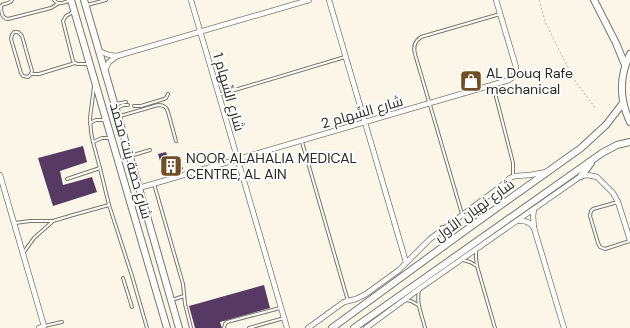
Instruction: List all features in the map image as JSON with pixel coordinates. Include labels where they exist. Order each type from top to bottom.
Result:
[{"type":"main road","name":"شارع حصة بنت محمد","points":[[71,0],[167,328]]},
{"type":"main road","points":[[594,0],[625,65]]},
{"type":"main road","name":"شارع حصة بنت محمد","points":[[85,2],[179,328]]},
{"type":"main road","points":[[630,54],[625,65],[622,85],[622,103],[630,122]]},
{"type":"main road","name":"شارع نهيان الأول","points":[[332,328],[550,171],[590,140],[611,119],[622,103]]},
{"type":"main road","name":"شارع نهيان الأول","points":[[354,328],[594,159],[612,148],[630,142]]},
{"type":"main road","points":[[581,176],[594,159]]},
{"type":"main road","points":[[442,229],[444,246]]},
{"type":"street","name":"شارع السِّهام 1","points":[[191,0],[287,328]]},
{"type":"street","points":[[105,70],[109,62],[117,56],[309,0]]},
{"type":"street","points":[[329,0],[406,262]]},
{"type":"street","name":"شارع السِّهام 2","points":[[139,188],[509,80],[514,76],[516,70],[496,0]]},
{"type":"street","points":[[99,51],[117,56]]},
{"type":"street","points":[[308,328],[348,300],[356,299],[366,294],[399,270],[442,229],[513,177],[550,171]]},
{"type":"street","points":[[366,328],[419,289],[581,176],[591,175],[599,178],[613,193],[628,223],[630,241]]},
{"type":"street","points":[[0,177],[44,326],[39,328]]},
{"type":"street","points":[[534,209],[534,228],[564,328]]},
{"type":"street","points":[[517,221],[522,220],[528,222],[534,228]]},
{"type":"lane","points":[[12,0],[10,3],[3,4],[1,6],[3,17],[5,19],[51,8],[71,0]]},
{"type":"lane","points":[[54,0],[60,4]]},
{"type":"lane","points":[[85,2],[106,0]]},
{"type":"lane","points":[[74,12],[66,16],[63,22],[73,61],[75,63]]},
{"type":"lane","points":[[462,215],[414,51],[414,44],[418,39],[424,36],[500,14]]},
{"type":"lane","points":[[31,74],[32,69],[22,36],[18,32],[14,32],[11,39],[23,76],[26,77],[31,74],[39,74],[75,63],[90,64]]},
{"type":"lane","points":[[218,95],[346,57]]},
{"type":"lane","points":[[95,82],[90,123],[93,142],[109,205],[147,328]]},
{"type":"lane","points":[[492,86],[513,163],[513,177]]},
{"type":"lane","points":[[134,106],[141,106],[164,99],[168,94]]},
{"type":"lane","points":[[116,106],[126,102]]},
{"type":"lane","points":[[116,106],[128,105]]},
{"type":"lane","points":[[118,117],[158,105],[164,106],[168,110],[176,141]]},
{"type":"lane","points":[[90,123],[96,120],[106,120]]},
{"type":"lane","points":[[93,142],[102,138],[112,138]]},
{"type":"lane","points":[[302,141],[348,300]]},
{"type":"lane","points":[[130,156],[150,150]]},
{"type":"lane","points":[[67,179],[100,168]]},
{"type":"lane","points":[[154,184],[183,284],[185,309],[190,328]]},
{"type":"lane","points":[[618,202],[593,209],[591,211],[590,216],[598,244],[600,247],[605,249],[630,241]]},
{"type":"lane","points":[[14,224],[24,221],[53,221],[109,205]]},
{"type":"lane","points":[[23,253],[34,238],[53,221]]},
{"type":"lane","points":[[477,249],[476,266],[494,328]]},
{"type":"lane","points":[[460,261],[468,261],[476,266]]},
{"type":"lane","points":[[123,278],[132,307]]},
{"type":"lane","points":[[419,289],[419,306],[425,328]]},
{"type":"lane","points":[[171,300],[184,296]]},
{"type":"lane","points":[[404,300],[411,301],[419,306]]},
{"type":"lane","points":[[224,328],[225,324],[228,322],[281,307]]},
{"type":"lane","points":[[249,328],[284,318]]},
{"type":"lane","points":[[44,326],[62,322]]},
{"type":"path","points":[[539,0],[546,24],[575,81],[596,109]]},
{"type":"building","points":[[83,146],[87,162],[60,171],[63,185],[92,177],[97,192],[53,206],[38,158]]},
{"type":"building","name":"NOOR ALAHALIA MEDICAL CENTRE, AL AIN","points":[[166,152],[169,162],[180,160],[183,169],[164,174],[158,154]]},
{"type":"building","points":[[264,285],[270,308],[220,322],[222,328],[195,328],[189,306]]},
{"type":"place","name":"AL Douq Rafe mechanical","points":[[471,81]]},
{"type":"place","name":"NOOR ALAHALIA MEDICAL CENTRE, AL AIN","points":[[171,166]]}]
